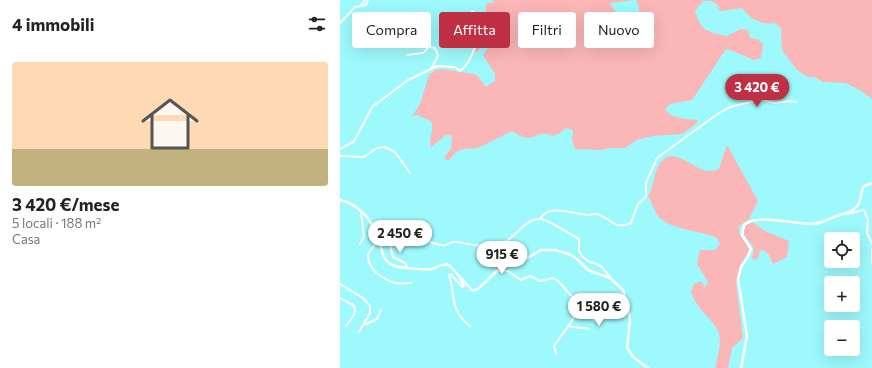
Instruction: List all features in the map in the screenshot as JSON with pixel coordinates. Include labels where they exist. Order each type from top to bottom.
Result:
[{"type":"street","points":[[340,24],[353,9],[361,5],[366,0]]},
{"type":"street","points":[[340,149],[352,142],[357,136],[372,107],[408,80],[432,68],[448,66],[455,67],[460,71],[468,64],[472,57],[476,42],[482,33],[472,11]]},
{"type":"street","points":[[431,47],[435,48],[438,56],[432,68]]},
{"type":"street","points":[[407,56],[423,53],[428,48]]},
{"type":"street","points":[[424,239],[445,245],[456,242],[493,246],[507,240],[517,230],[540,219],[542,215],[556,210],[588,215],[596,214],[615,225],[631,223],[638,204],[646,196],[646,183],[658,158],[702,124],[730,107],[755,101],[775,103],[789,101],[796,102]]},
{"type":"street","points":[[340,156],[364,157],[378,148],[385,147],[395,152],[410,173]]},
{"type":"street","points":[[847,214],[858,205],[863,187],[872,183]]},
{"type":"street","points":[[340,200],[351,203],[361,209],[379,239],[386,261],[397,267],[430,269],[447,264],[453,267],[469,288],[473,290],[480,288],[501,267],[517,264],[541,250],[550,249],[573,256],[590,272],[610,278]]},
{"type":"street","points":[[360,244],[364,236],[361,209]]},
{"type":"street","points":[[741,368],[747,336],[738,279],[741,267],[748,257],[751,249],[742,235],[744,225],[750,221],[768,220],[820,223],[864,210],[868,220],[867,232],[872,244]]},
{"type":"street","points":[[540,219],[549,222],[579,239],[579,251],[582,256],[588,261],[601,266],[610,278],[623,290],[627,301],[630,322],[627,347],[633,357],[648,368]]},
{"type":"street","points":[[407,267],[405,263],[393,257],[389,249],[393,237],[392,225],[395,222],[397,231],[408,244]]},
{"type":"street","points":[[373,228],[372,232],[376,242],[369,253],[368,259],[371,266],[377,272],[394,282],[411,283]]},
{"type":"street","points":[[872,249],[872,263]]},
{"type":"street","points":[[453,267],[464,286],[462,287],[451,274],[449,276],[458,315],[470,326]]},
{"type":"street","points":[[496,271],[508,271],[521,280],[530,276],[540,280],[553,278],[558,281],[576,301],[583,304],[589,315],[595,321],[601,313],[627,301]]},
{"type":"street","points":[[340,284],[369,303],[370,310],[359,332]]},
{"type":"street","points":[[340,298],[352,305],[356,311],[346,326]]},
{"type":"street","points":[[556,354],[554,346],[578,308],[576,301]]},
{"type":"street","points":[[363,326],[377,319],[381,310]]},
{"type":"street","points":[[568,326],[589,329]]},
{"type":"shaded area","points":[[494,0],[634,0],[610,3],[616,12],[584,12],[584,48],[654,48],[654,36],[656,36],[654,33],[654,12],[639,12],[636,0],[872,0],[872,99],[860,90],[845,83],[823,82],[815,77],[808,77],[796,69],[782,50],[781,28],[775,23],[760,22],[749,15],[742,8],[720,11],[717,4],[711,1],[703,1],[695,11],[702,27],[710,32],[727,36],[741,29],[748,30],[750,38],[757,39],[763,44],[761,58],[754,60],[726,49],[692,100],[670,104],[665,109],[675,117],[698,120],[696,124],[682,134],[652,136],[637,140],[625,148],[609,148],[602,150],[575,149],[572,140],[573,130],[566,128],[553,136],[541,134],[530,138],[525,138],[512,131],[478,148],[463,149],[456,152],[448,161],[445,159],[446,155],[451,149],[452,138],[450,135],[446,135],[431,147],[431,121],[417,115],[412,116],[420,104],[429,75],[435,70],[443,69],[477,75],[486,87],[495,81],[495,74],[483,55],[488,48],[510,48],[510,12],[486,12],[486,3],[493,3]]},
{"type":"shaded area","points":[[476,48],[481,48],[478,51],[475,51]]},
{"type":"shaded area","points":[[727,145],[758,201],[749,219],[739,226],[739,233],[749,250],[740,266],[736,283],[743,338],[732,348],[728,368],[715,368],[720,346],[719,333],[717,328],[696,303],[691,291],[694,284],[701,281],[705,287],[708,282],[697,264],[700,250],[715,250],[720,244],[717,238],[710,235],[677,227],[663,221],[658,216],[648,196],[658,166],[666,158],[672,156],[685,160],[698,168],[713,171],[719,169]]},
{"type":"shaded area","points":[[752,222],[767,232],[789,241],[787,257],[773,264],[769,255],[763,250],[760,251],[758,258],[755,260],[752,258],[754,248],[743,233],[745,226]]}]
